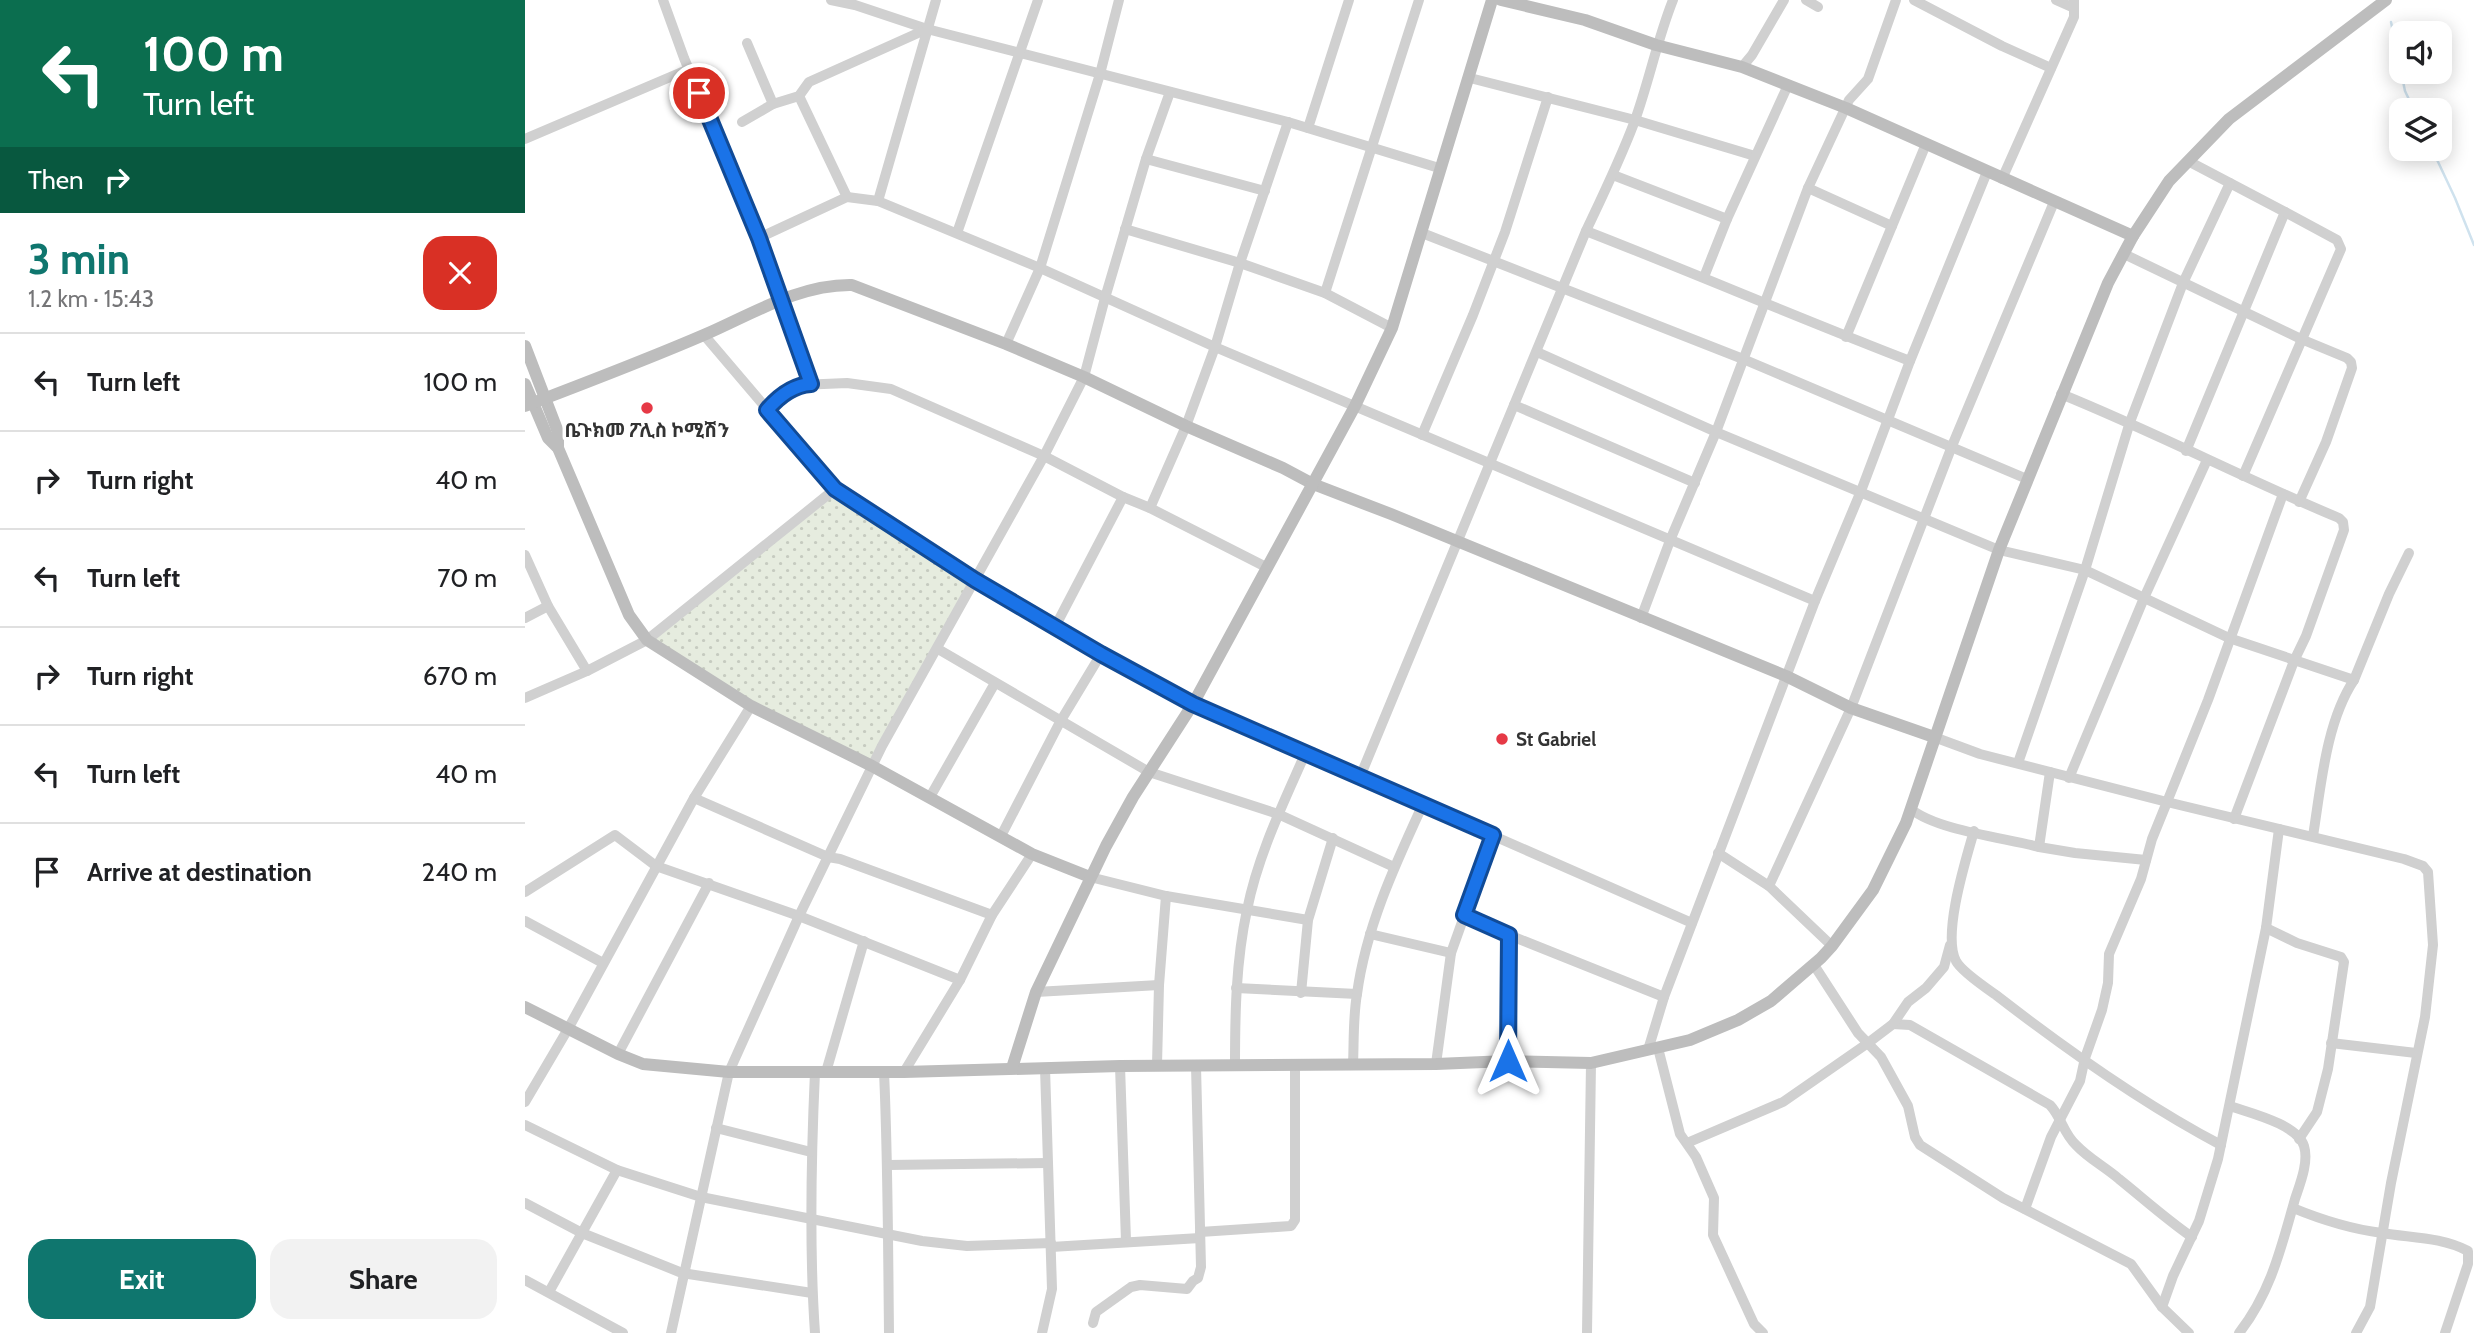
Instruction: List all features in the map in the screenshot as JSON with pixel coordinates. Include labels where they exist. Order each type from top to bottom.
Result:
[{"type":"street","points":[[663,0],[759,238],[811,384]]},
{"type":"street","points":[[831,0],[1020,54],[1288,122],[1439,168]]},
{"type":"street","points":[[878,201],[936,0]]},
{"type":"street","points":[[957,233],[1038,0]]},
{"type":"street","points":[[1006,344],[1040,268],[1100,74],[1119,0]]},
{"type":"street","points":[[1308,128],[1349,0]]},
{"type":"street","points":[[1325,293],[1419,0]]},
{"type":"street","points":[[1011,1068],[1036,992],[1112,833],[1193,704],[1355,406],[1392,328],[1492,0]]},
{"type":"street","points":[[1500,0],[1585,20],[1656,45],[1742,67],[1846,108],[2133,236]]},
{"type":"street","points":[[1360,777],[1586,231],[1613,175],[1635,120],[1656,45],[1673,0]]},
{"type":"street","points":[[1742,67],[1752,55],[1783,0]]},
{"type":"street","points":[[1806,0],[1818,7]]},
{"type":"street","points":[[1641,618],[1716,432],[1808,188],[1846,108],[1868,79],[1896,0]]},
{"type":"street","points":[[1914,0],[2051,68]]},
{"type":"street","points":[[2002,179],[2074,17],[2074,4],[2056,0]]},
{"type":"street","points":[[525,1007],[643,1064],[729,1072],[904,1072],[1157,1065],[1353,1065],[1508,1061],[1591,1063],[1691,1040],[1738,1020],[1771,1001],[1814,965],[1832,946],[1873,890],[1906,823],[1999,550],[2027,479],[2108,283],[2133,236],[2169,181],[2229,119],[2386,0]]},
{"type":"street","points":[[742,122],[773,104],[799,96],[809,82],[927,29]]},
{"type":"street","points":[[747,43],[773,104]]},
{"type":"street","points":[[525,139],[689,69]]},
{"type":"street","points":[[1470,78],[1635,120],[1755,156]]},
{"type":"street","points":[[1704,276],[1788,85]]},
{"type":"street","points":[[671,1333],[682,1273],[729,1072],[799,916],[872,766],[1044,456],[1084,377],[1146,159],[1170,92]]},
{"type":"street","points":[[799,96],[847,197]]},
{"type":"street","points":[[1422,435],[1505,232],[1548,97]]},
{"type":"street","points":[[1150,508],[1186,426],[1215,347],[1240,263],[1288,122]]},
{"type":"street","points":[[1846,337],[1926,144]]},
{"type":"street","points":[[1146,159],[1265,191]]},
{"type":"street","points":[[2188,161],[2337,240],[2340,249],[2243,476]]},
{"type":"street","points":[[1763,1333],[1754,1324],[1713,1235],[1714,1198],[1696,1157],[1680,1134],[1653,1049],[1664,997],[1718,853],[1815,601],[1987,172]]},
{"type":"street","points":[[1613,175],[1727,219]]},
{"type":"street","points":[[2018,763],[2085,570],[2130,422],[2183,283],[2230,183]]},
{"type":"street","points":[[1808,188],[1892,226]]},
{"type":"street","points":[[759,238],[847,197],[878,201],[1815,601]]},
{"type":"street","points":[[1769,886],[1851,708],[1952,446],[2054,202]]},
{"type":"street","points":[[2186,451],[2285,212]]},
{"type":"street","points":[[1125,229],[1240,263],[1325,293],[1392,328]]},
{"type":"street","points":[[1586,231],[1704,276],[1763,304],[1910,361]]},
{"type":"street","points":[[1422,233],[1743,359],[2027,479]]},
{"type":"street","points":[[2124,254],[2351,362],[2352,368],[2326,442],[2299,502]]},
{"type":"street","points":[[529,405],[704,335],[780,300],[833,285],[852,285],[1084,377],[1313,484],[1786,676],[1851,708],[1980,754],[2404,859],[2423,866],[2428,872],[2433,944],[2425,1017],[2416,1053],[2370,1307],[2356,1333]]},
{"type":"street","points":[[704,335],[835,489],[975,580],[1193,704],[1692,923]]},
{"type":"street","points":[[525,346],[558,432],[558,448]]},
{"type":"street","points":[[1537,352],[1716,432],[1999,550],[2085,570],[2229,638],[2354,680]]},
{"type":"street","points":[[767,410],[777,398],[800,385],[847,383],[891,390],[1044,456],[1266,567]]},
{"type":"street","points":[[525,384],[529,405],[548,438],[558,448],[629,615],[647,640],[751,706],[872,766],[1032,854],[1090,877],[1166,896],[1308,920]]},
{"type":"street","points":[[2061,394],[2130,422],[2186,451],[2343,522],[2344,530],[2306,636],[2234,819]]},
{"type":"street","points":[[1514,405],[1695,483]]},
{"type":"street","points":[[2069,778],[2144,598],[2207,460]]},
{"type":"street","points":[[525,698],[587,671],[647,640],[835,489]]},
{"type":"street","points":[[2025,1209],[2060,1116],[2080,1081],[2102,1010],[2108,983],[2109,954],[2137,890],[2152,839],[2208,700],[2283,494]]},
{"type":"street","points":[[1055,627],[1123,497]]},
{"type":"street","points":[[2313,836],[2328,749],[2335,725],[2389,594],[2409,553]]},
{"type":"street","points":[[525,555],[548,606],[587,671]]},
{"type":"street","points":[[525,618],[548,606]]},
{"type":"street","points":[[938,649],[1149,772],[1278,814],[1394,867]]},
{"type":"street","points":[[1001,836],[1060,722],[1101,654]]},
{"type":"street","points":[[930,797],[995,683]]},
{"type":"street","points":[[525,1102],[568,1029],[694,798],[751,706]]},
{"type":"street","points":[[1235,1065],[1235,988],[1247,909],[1264,849],[1305,754]]},
{"type":"street","points":[[2039,846],[2050,772]]},
{"type":"street","points":[[694,798],[828,857],[840,859],[992,915]]},
{"type":"street","points":[[1353,1065],[1356,994],[1370,934],[1394,867],[1423,804]]},
{"type":"street","points":[[1911,809],[1920,816],[2039,846],[2075,853],[2146,860]]},
{"type":"street","points":[[2162,1307],[2199,1222],[2221,1145],[2266,928],[2279,829]]},
{"type":"street","points":[[1687,1143],[1783,1102],[1893,1024],[1908,1002],[1926,988],[1944,967],[1962,871],[1974,831]]},
{"type":"street","points":[[525,892],[615,835],[656,866],[799,916],[960,980]]},
{"type":"street","points":[[1436,1064],[1451,953],[1493,835]]},
{"type":"street","points":[[1301,993],[1308,920],[1333,838]]},
{"type":"street","points":[[1718,853],[1769,886],[1832,946]]},
{"type":"street","points":[[904,1072],[960,980],[992,915],[1032,854]]},
{"type":"street","points":[[618,1054],[709,883]]},
{"type":"street","points":[[1157,1065],[1159,985],[1166,896]]},
{"type":"street","points":[[1464,915],[1664,997]]},
{"type":"street","points":[[525,921],[603,963]]},
{"type":"street","points":[[2266,928],[2297,943],[2341,957],[2344,962],[2318,1112],[2299,1139]]},
{"type":"street","points":[[1370,934],[1451,953]]},
{"type":"street","points":[[1508,1061],[1509,935]]},
{"type":"street","points":[[815,1333],[812,1293],[811,1152],[820,1072],[864,941]]},
{"type":"street","points":[[1951,941],[1956,962],[2038,1028],[2131,1092],[2186,1127],[2221,1145]]},
{"type":"street","points":[[1814,965],[1858,1033],[1881,1057],[1908,1106],[1915,1136],[1920,1145],[2025,1209],[2131,1264],[2162,1307],[2189,1333]]},
{"type":"street","points":[[1036,992],[1159,985]]},
{"type":"street","points":[[1235,988],[1356,994]]},
{"type":"street","points":[[1893,1024],[1910,1025],[2050,1105],[2060,1116],[2063,1131],[2077,1147],[2164,1218],[2192,1237]]},
{"type":"street","points":[[2331,1043],[2416,1053]]},
{"type":"street","points":[[1587,1333],[1591,1063]]},
{"type":"street","points":[[525,1125],[617,1170],[701,1197],[922,1241],[967,1246],[1126,1241],[1291,1226],[1295,1220],[1295,1065]]},
{"type":"street","points":[[1120,1066],[1126,1241]]},
{"type":"street","points":[[1093,1323],[1095,1312],[1131,1287],[1140,1285],[1187,1289],[1200,1273],[1196,1066]]},
{"type":"street","points":[[1042,1333],[1052,1289],[1045,1068]]},
{"type":"street","points":[[884,1072],[888,1165],[889,1333]]},
{"type":"street","points":[[2230,1106],[2292,1130],[2304,1146],[2304,1170],[2280,1258],[2264,1293],[2239,1333]]},
{"type":"street","points":[[716,1128],[811,1152]]},
{"type":"street","points":[[888,1165],[1047,1163]]},
{"type":"street","points":[[549,1292],[617,1170]]},
{"type":"street","points":[[525,1203],[582,1233],[682,1273],[812,1293]]},
{"type":"street","points":[[2293,1208],[2332,1223],[2450,1242],[2467,1251],[2467,1264],[2445,1333]]},
{"type":"street","points":[[525,1280],[624,1333]]},
{"type":"shaded area","points":[[834,490],[974,581],[873,768],[746,704],[649,638]]},
{"type":"waterway","points":[[2404,84],[2408,98]]},
{"type":"waterway","points":[[2438,161],[2474,245]]},
{"type":"place","name":"ቤጉክመ ፖሊስ ኮሚሽን","points":[[647,408]]},
{"type":"place","name":"St Gabriel","points":[[1502,739]]},
{"type":"route","points":[[699,93],[759,238],[811,384],[800,385],[777,398],[767,410],[835,489],[975,580],[1101,654],[1193,704],[1493,835],[1464,915],[1509,935],[1508,1061]]}]
